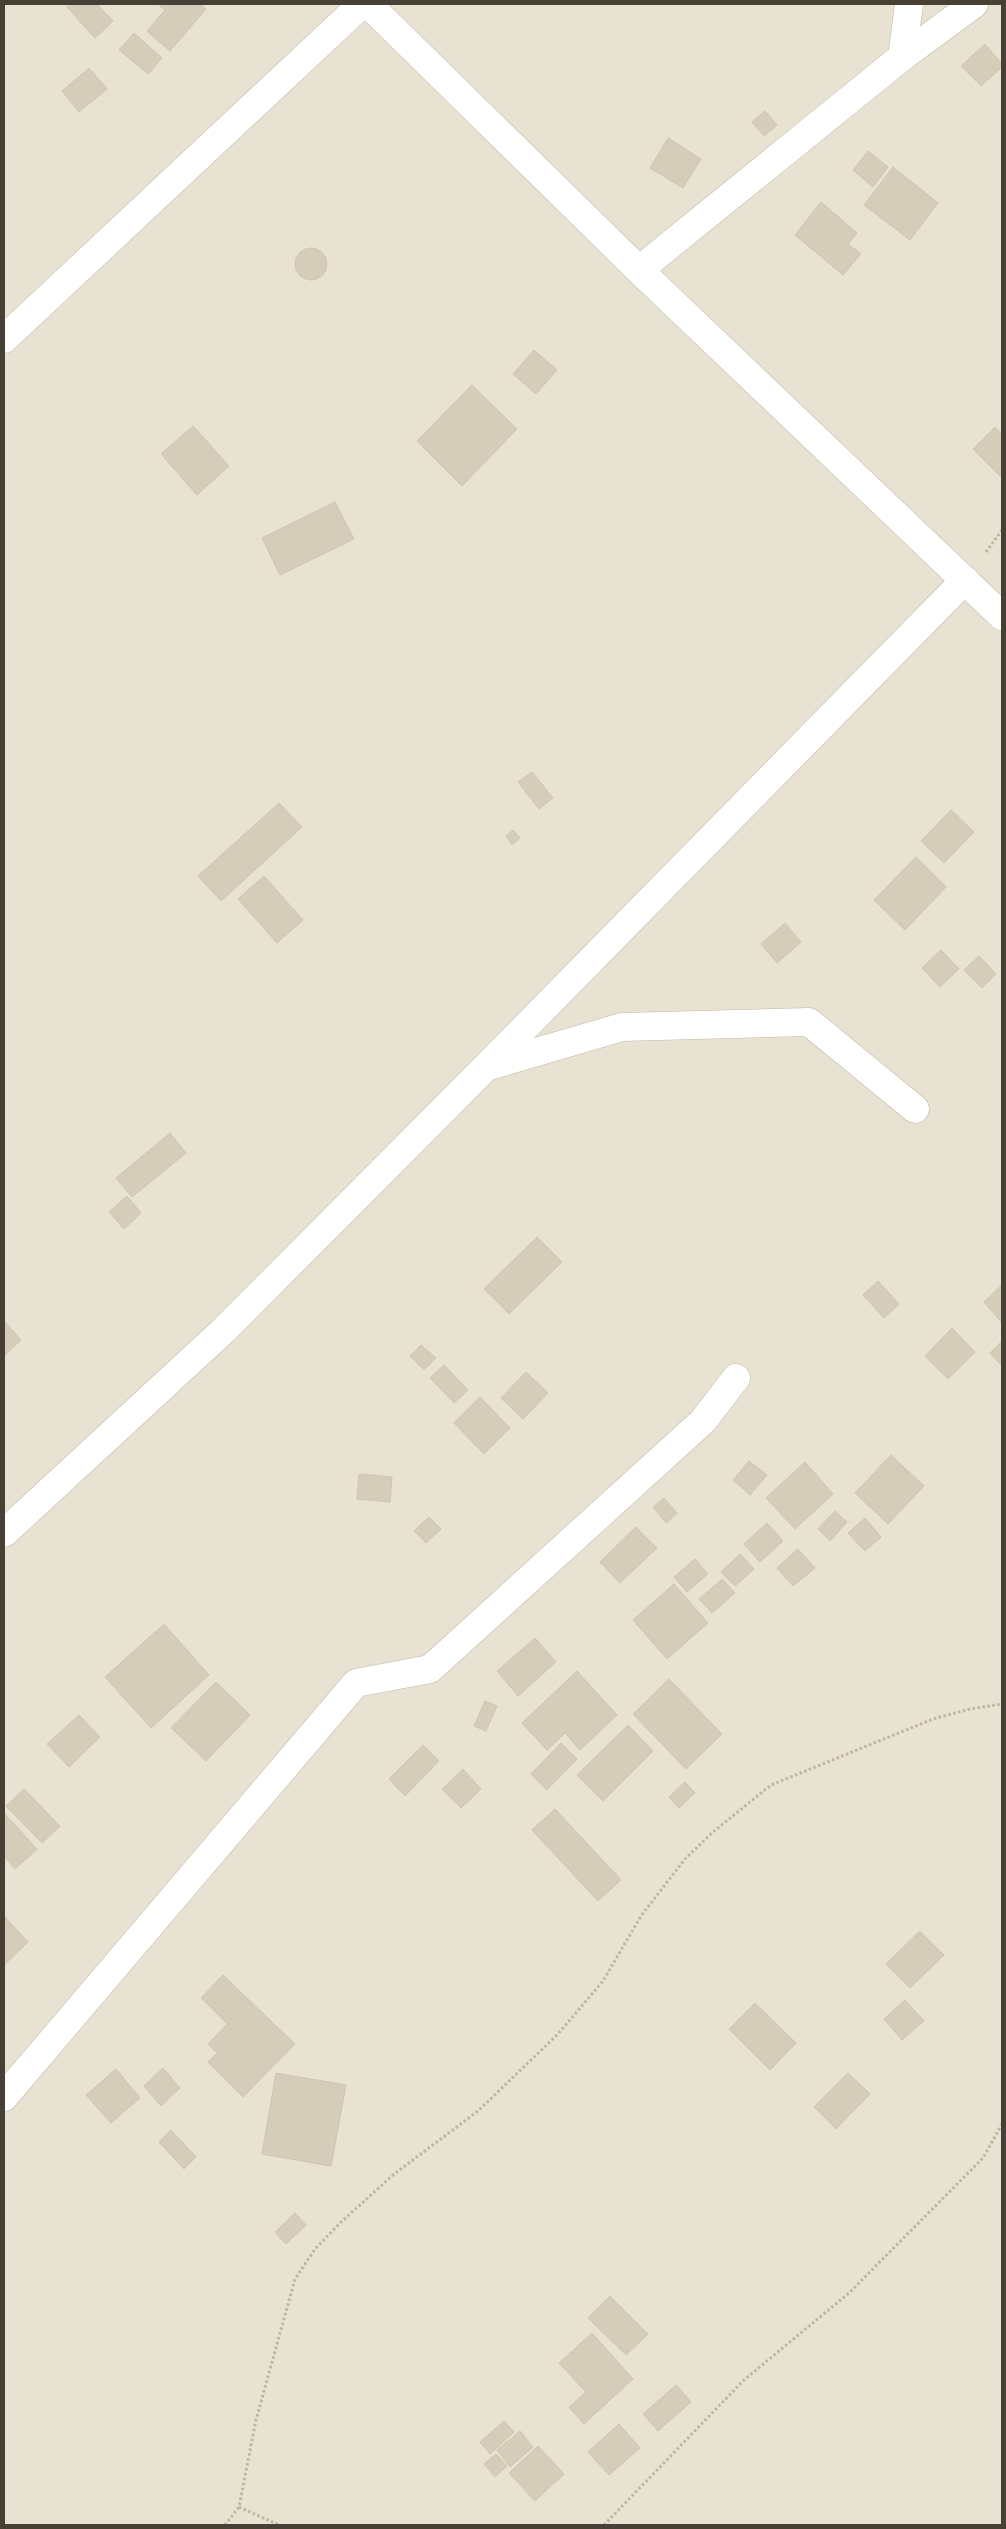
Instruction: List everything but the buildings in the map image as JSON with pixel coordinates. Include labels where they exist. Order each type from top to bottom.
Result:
[{"type":"street","points":[[4,339],[362,4]]},
{"type":"street","points":[[368,4],[639,270],[1002,616]]},
{"type":"street","points":[[902,57],[908,4]]},
{"type":"street","points":[[639,270],[902,57],[974,4]]},
{"type":"street","points":[[4,1533],[224,1330],[487,1066],[965,580]]},
{"type":"street","points":[[487,1066],[622,1027],[809,1022],[916,1109]]},
{"type":"street","points":[[4,2097],[356,1682],[430,1669],[703,1420],[736,1378]]},
{"type":"path","points":[[225,2525],[238,2507],[258,2411],[295,2279],[315,2249],[340,2223],[393,2175],[478,2111],[558,2034],[603,1981],[641,1916],[685,1859],[713,1832],[771,1786],[933,1719],[970,1709],[1002,1704]]},
{"type":"path","points":[[604,2525],[744,2380],[849,2294],[983,2158],[1002,2124]]},
{"type":"path","points":[[238,2507],[279,2525]]},
{"type":"shaded area","points":[[4,4],[1002,4],[1002,2525],[4,2525]]}]
